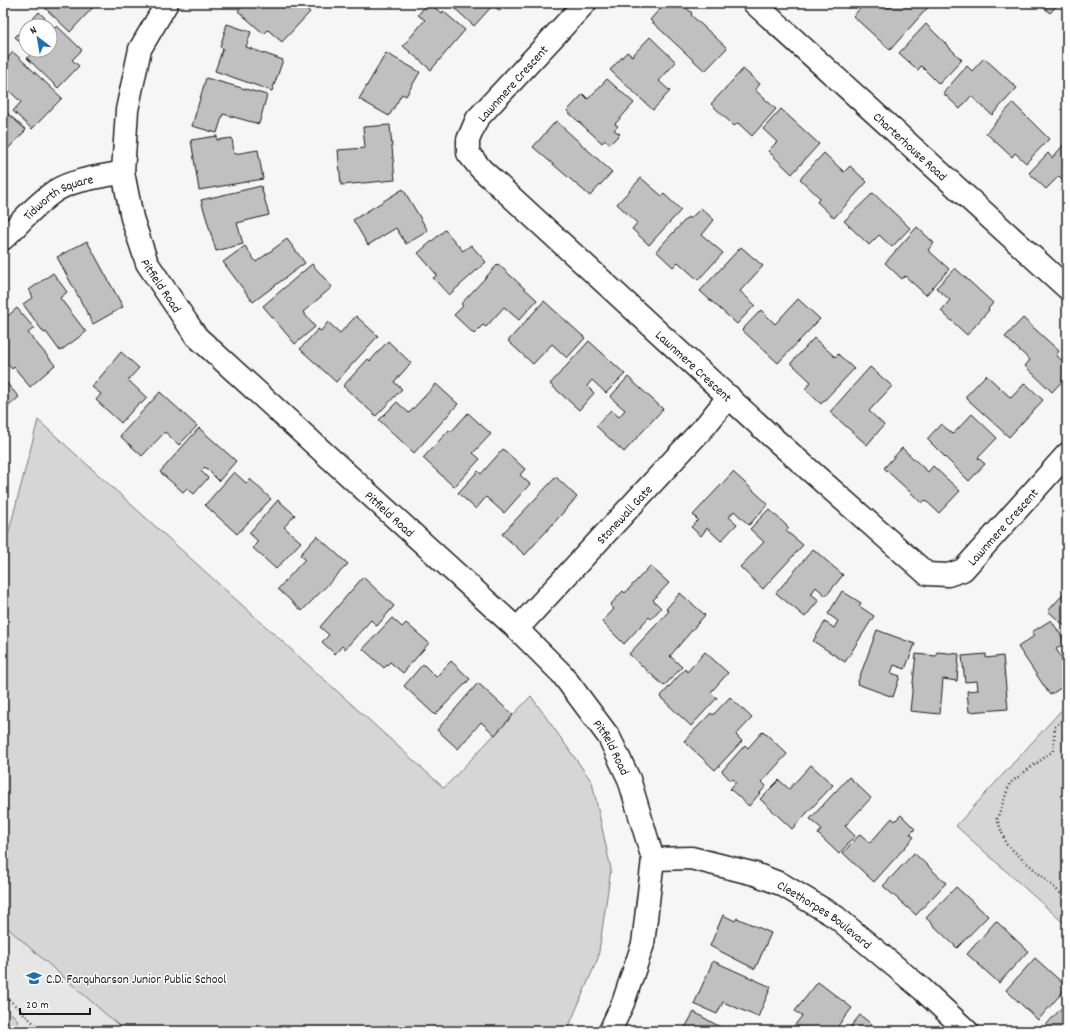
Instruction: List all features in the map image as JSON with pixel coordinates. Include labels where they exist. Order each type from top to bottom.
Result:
[{"type":"street","name":"Pitfield Road","points":[[167,3],[140,49],[127,110],[124,172],[132,218],[147,263],[196,336],[517,629],[566,678],[609,737],[629,779],[653,859],[643,944],[623,1003],[610,1031]]},
{"type":"street","name":"Lawnmere Crescent","points":[[586,3],[477,119],[468,140],[468,153],[481,169],[729,396],[927,574],[948,575],[963,570],[1067,454]]},
{"type":"street","name":"Charterhouse Road","points":[[754,3],[1067,288]]},
{"type":"street","name":"Tidworth Square","points":[[3,239],[39,204],[56,190],[86,180],[124,172]]},
{"type":"street","name":"Stonewall Gate","points":[[517,629],[706,425],[729,396]]},
{"type":"street","name":"Cleethorpes Boulevard","points":[[653,859],[690,858],[755,874],[781,884],[836,917],[922,989],[967,1031]]},
{"type":"path","points":[[1067,715],[1055,727],[1053,752],[1010,783],[997,819],[1006,844],[1067,899]]},
{"type":"path","points":[[3,994],[42,1031]]},
{"type":"shaded area","points":[[38,420],[444,788],[531,696],[592,782],[611,869],[598,958],[567,1031],[446,1031],[434,1025],[430,1031],[125,1031],[3,924],[3,554]]},
{"type":"shaded area","points":[[1067,704],[1067,926],[956,826]]},
{"type":"shaded area","name":"C.D. Farquharson Junior Public School","points":[[3,924],[125,1031],[3,1031]]},
{"type":"shaded area","points":[[3,1005],[17,1019],[20,1031],[3,1031]]},
{"type":"building","points":[[40,3],[97,3],[70,32],[58,20],[58,18],[56,18]]},
{"type":"building","points":[[245,3],[300,3],[310,12],[282,42],[268,30],[264,34],[238,11]]},
{"type":"building","points":[[428,3],[442,13],[443,11],[465,30],[431,70],[403,46],[425,20],[418,15]]},
{"type":"building","points":[[449,3],[508,3],[500,11],[493,5],[474,26]]},
{"type":"building","points":[[665,3],[681,3],[692,13],[691,15],[727,48],[705,71],[650,20]]},
{"type":"building","points":[[844,3],[855,3],[849,8]]},
{"type":"building","points":[[865,3],[884,3],[889,8],[893,3],[928,3],[930,5],[890,50],[853,16]]},
{"type":"building","points":[[1039,3],[1059,3],[1050,13]]},
{"type":"building","points":[[39,12],[45,18],[33,18]]},
{"type":"building","points":[[227,24],[251,32],[246,47],[283,60],[272,91],[215,71],[223,48],[220,47]]},
{"type":"building","points":[[926,24],[962,60],[939,84],[921,66],[918,70],[899,53]]},
{"type":"building","points":[[58,27],[82,50],[72,60],[79,66],[58,88],[27,58],[58,58]]},
{"type":"building","points":[[1067,31],[1067,43],[1061,38]]},
{"type":"building","points":[[650,37],[676,62],[659,81],[670,91],[653,110],[610,70],[627,52],[632,56]]},
{"type":"building","points":[[13,52],[62,98],[32,129],[13,111],[21,102],[3,85],[3,63]]},
{"type":"building","points":[[386,53],[420,72],[406,96],[402,94],[389,116],[359,99]]},
{"type":"building","points":[[984,58],[1017,88],[992,115],[971,96],[960,109],[943,93],[967,66],[972,71]]},
{"type":"building","points":[[743,69],[760,84],[755,90],[776,109],[752,136],[738,123],[734,126],[711,104]]},
{"type":"building","points":[[206,78],[267,95],[259,124],[223,114],[217,133],[192,126]]},
{"type":"building","points":[[607,79],[634,103],[615,124],[618,126],[614,130],[620,134],[610,144],[605,140],[602,143],[567,111],[583,94],[588,99]]},
{"type":"building","points":[[1013,103],[1049,139],[1026,163],[1015,153],[1012,157],[986,133]]},
{"type":"building","points":[[3,109],[26,130],[3,154]]},
{"type":"building","points":[[781,109],[819,144],[792,174],[768,151],[777,142],[763,129]]},
{"type":"building","points":[[556,121],[612,172],[590,196],[533,147]]},
{"type":"building","points":[[390,125],[395,180],[341,185],[338,150],[365,148],[363,127]]},
{"type":"building","points":[[217,136],[217,140],[232,138],[234,154],[258,150],[263,179],[199,190],[191,140]]},
{"type":"building","points":[[1067,141],[1067,184],[1059,176],[1046,189],[1029,173],[1048,153],[1052,158]]},
{"type":"building","points":[[824,153],[844,172],[850,166],[867,182],[834,218],[817,202],[820,198],[800,179]]},
{"type":"building","points":[[641,178],[662,196],[664,194],[681,210],[649,245],[632,229],[637,223],[617,204]]},
{"type":"building","points":[[261,186],[269,215],[237,223],[243,244],[216,251],[201,200]]},
{"type":"building","points":[[403,189],[428,231],[406,244],[396,228],[368,245],[353,220]]},
{"type":"building","points":[[873,193],[910,228],[892,247],[879,235],[869,245],[844,221]]},
{"type":"building","points":[[701,208],[714,220],[702,235],[723,253],[698,280],[678,262],[673,267],[656,251],[688,217],[690,219]]},
{"type":"building","points":[[917,227],[934,243],[928,250],[949,269],[926,295],[905,276],[902,279],[885,263]]},
{"type":"building","points":[[445,230],[463,251],[471,245],[486,262],[449,295],[433,278],[437,275],[418,253]]},
{"type":"building","points":[[287,239],[305,263],[253,302],[223,262],[245,246],[256,262]]},
{"type":"building","points":[[87,241],[123,307],[93,324],[57,257]]},
{"type":"building","points":[[741,247],[763,266],[740,291],[755,305],[737,324],[700,291]]},
{"type":"building","points":[[312,264],[332,287],[303,312],[315,327],[295,344],[263,306]]},
{"type":"building","points":[[498,264],[537,300],[519,320],[504,307],[486,327],[483,325],[474,334],[454,315],[463,306],[461,304]]},
{"type":"building","points":[[955,268],[993,303],[988,309],[989,310],[967,335],[941,311],[950,300],[936,288]]},
{"type":"building","points":[[53,273],[67,292],[60,298],[86,332],[60,351],[46,332],[44,333],[23,304],[33,297],[29,290]]},
{"type":"building","points":[[798,299],[820,319],[778,363],[742,330],[761,310],[775,324]]},
{"type":"building","points":[[544,301],[585,338],[567,358],[552,344],[533,364],[508,341]]},
{"type":"building","points":[[17,308],[34,328],[28,333],[55,365],[30,387],[14,367],[12,369],[3,359],[3,320]]},
{"type":"building","points":[[356,316],[378,336],[336,382],[300,349],[318,329],[321,331],[328,322],[340,333]]},
{"type":"building","points":[[1023,318],[1059,351],[1056,355],[1067,365],[1067,376],[1052,392],[1025,366],[1030,360],[1005,337]]},
{"type":"building","points":[[814,338],[835,357],[838,354],[854,369],[821,404],[805,389],[811,382],[791,363]]},
{"type":"building","points":[[388,341],[411,363],[394,382],[402,389],[376,416],[343,386],[368,359],[370,361]]},
{"type":"building","points":[[589,341],[625,374],[606,393],[592,380],[587,386],[594,393],[579,410],[550,384]]},
{"type":"building","points":[[121,352],[139,368],[128,380],[147,398],[141,404],[139,403],[121,423],[96,400],[101,394],[92,387]]},
{"type":"building","points":[[870,367],[892,386],[869,411],[884,425],[867,445],[830,412]]},
{"type":"building","points":[[986,375],[1011,398],[1025,383],[1043,400],[1009,437],[965,397]]},
{"type":"building","points":[[628,377],[663,409],[624,452],[596,426],[611,410],[619,417],[625,410],[610,397]]},
{"type":"building","points":[[3,379],[19,397],[3,411]]},
{"type":"building","points":[[436,384],[458,404],[414,453],[379,420],[397,402],[409,413]]},
{"type":"building","points":[[160,392],[197,426],[179,445],[165,432],[142,456],[120,436]]},
{"type":"building","points":[[468,413],[491,434],[473,453],[480,459],[454,487],[423,458],[449,430],[451,432]]},
{"type":"building","points":[[972,414],[997,438],[978,458],[985,464],[969,481],[927,439],[941,424],[953,434]]},
{"type":"building","points":[[199,428],[236,461],[219,481],[205,467],[201,471],[208,478],[194,494],[187,488],[183,492],[160,472]]},
{"type":"building","points":[[902,448],[928,472],[933,466],[960,491],[939,513],[925,500],[922,503],[884,468]]},
{"type":"building","points":[[503,449],[525,469],[520,475],[530,484],[504,513],[486,497],[476,509],[458,493],[478,471],[481,474]]},
{"type":"building","points":[[234,472],[246,483],[250,479],[271,499],[237,534],[205,505]]},
{"type":"building","points":[[733,472],[768,504],[749,525],[734,511],[729,517],[737,524],[721,541],[707,528],[701,536],[691,527],[698,520],[693,515]]},
{"type":"building","points":[[556,477],[577,497],[525,555],[502,534]]},
{"type":"building","points":[[278,500],[295,515],[284,527],[301,542],[276,569],[253,548],[258,541],[249,533]]},
{"type":"building","points":[[769,509],[789,528],[786,531],[803,545],[763,589],[740,567],[764,542],[750,529]]},
{"type":"building","points":[[317,536],[348,564],[302,611],[278,589],[305,559],[300,555]]},
{"type":"building","points":[[813,549],[843,575],[826,596],[816,587],[811,594],[819,600],[805,617],[776,593]]},
{"type":"building","points":[[650,566],[669,583],[653,600],[661,608],[651,619],[649,617],[624,644],[602,622],[614,609],[610,605],[623,591],[625,593]]},
{"type":"building","points":[[363,577],[394,606],[377,626],[371,620],[345,649],[342,646],[335,654],[322,642],[329,635],[320,627]]},
{"type":"building","points":[[1067,590],[1067,628],[1048,611]]},
{"type":"building","points":[[842,591],[861,603],[859,606],[874,616],[845,662],[813,641],[825,622],[834,628],[838,621],[828,614]]},
{"type":"building","points":[[680,593],[705,615],[670,656],[682,667],[664,686],[629,654],[669,611],[666,609]]},
{"type":"building","points":[[392,618],[402,627],[406,623],[429,643],[403,673],[390,662],[384,668],[363,649]]},
{"type":"building","points":[[1051,620],[1066,643],[1056,649],[1067,666],[1067,684],[1050,695],[1018,647],[1034,636],[1032,632]]},
{"type":"building","points":[[877,630],[915,644],[905,669],[894,665],[891,673],[900,676],[893,697],[857,684]]},
{"type":"building","points":[[705,652],[728,673],[711,692],[717,698],[691,726],[660,697],[685,669],[687,672]]},
{"type":"building","points":[[937,652],[959,654],[957,681],[943,679],[940,714],[910,711],[916,654],[936,656]]},
{"type":"building","points":[[986,654],[986,658],[1003,656],[1008,709],[969,712],[967,691],[978,690],[977,681],[965,682],[962,656]]},
{"type":"building","points":[[451,661],[470,679],[435,715],[404,686],[423,664],[436,677]]},
{"type":"building","points":[[478,683],[513,715],[495,735],[481,722],[458,749],[437,730]]},
{"type":"building","points":[[730,697],[752,718],[736,735],[742,741],[715,770],[684,741],[711,713],[713,715]]},
{"type":"building","points":[[763,731],[787,754],[762,782],[766,786],[749,806],[730,789],[736,782],[733,779],[731,781],[722,771],[745,745],[748,748]]},
{"type":"building","points":[[811,765],[833,785],[792,829],[760,799],[779,780],[789,789]]},
{"type":"building","points":[[849,777],[871,798],[845,826],[855,836],[839,854],[818,834],[822,829],[810,819]]},
{"type":"building","points":[[901,815],[915,829],[910,834],[914,837],[874,882],[843,853],[860,834],[870,843],[892,818],[895,821]]},
{"type":"building","points":[[914,853],[946,883],[916,915],[883,886]]},
{"type":"building","points":[[956,887],[988,916],[957,948],[926,918]]},
{"type":"building","points":[[723,915],[735,921],[737,918],[771,933],[755,969],[710,946]]},
{"type":"building","points":[[996,921],[1028,951],[999,983],[967,954]]},
{"type":"building","points":[[1035,958],[1067,987],[1038,1020],[1006,990]]},
{"type":"building","points":[[713,961],[771,987],[758,1017],[723,1002],[717,1014],[694,1004]]},
{"type":"building","points":[[818,982],[852,1008],[834,1031],[790,1031],[802,1016],[795,1011]]},
{"type":"building","points":[[1067,1002],[1067,1031],[1050,1031],[1045,1026]]},
{"type":"building","points":[[694,1012],[727,1031],[683,1031]]},
{"type":"building","points":[[860,1015],[880,1031],[847,1031]]},
{"type":"place","name":"C.D. Farquharson Junior Public School","points":[[34,978]]}]
